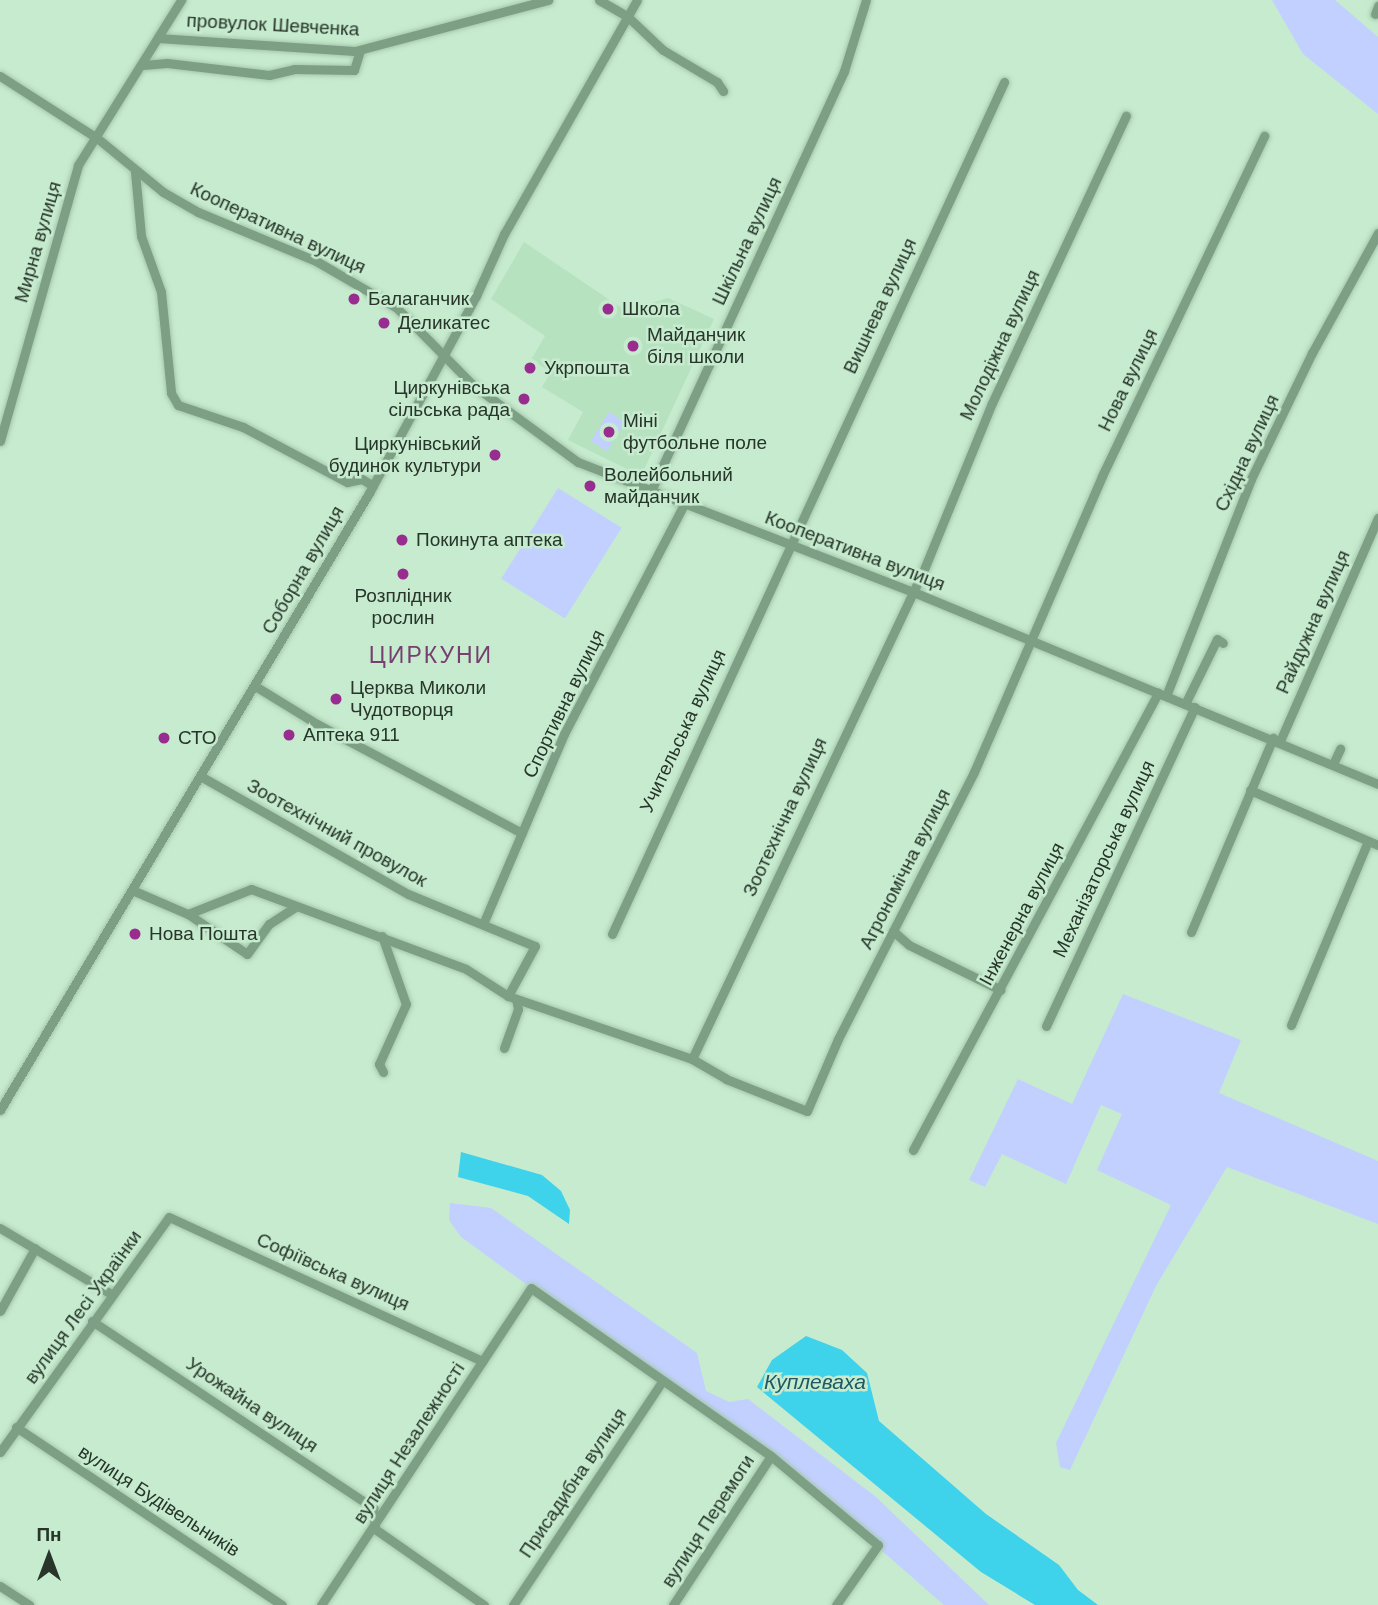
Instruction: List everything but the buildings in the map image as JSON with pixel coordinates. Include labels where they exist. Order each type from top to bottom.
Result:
[{"type":"street","name":"Мирна вулиця","points":[[0,441],[78,165],[143,65],[181,0]]},
{"type":"street","name":"провулок Шевченка","points":[[158,38],[359,50],[548,0]]},
{"type":"street","points":[[599,0],[628,17],[663,50],[717,82],[723,91]]},
{"type":"street","name":"Соборна вулиця","points":[[0,1110],[202,777],[373,486],[442,358],[504,234],[637,0]]},
{"type":"street","name":"Шкільна вулиця","points":[[650,493],[844,71],[866,0]]},
{"type":"street","points":[[143,65],[167,63],[269,75],[295,69],[354,70],[359,50]]},
{"type":"street","name":"Кооперативна вулиця","points":[[0,76],[97,138],[135,172],[198,212],[360,285],[397,308],[442,358],[578,462],[650,493],[685,503],[911,591],[1277,739],[1378,784]]},
{"type":"street","name":"Вишнева вулиця","points":[[788,545],[1004,82]]},
{"type":"street","name":"Молодіжна вулиця","points":[[911,591],[992,402],[1126,116]]},
{"type":"street","name":"Нова вулиця","points":[[1029,640],[1038,632],[1102,475],[1265,136]]},
{"type":"street","points":[[135,172],[141,236],[161,292],[171,393],[178,405],[243,427],[347,482],[362,479],[373,486]]},
{"type":"street","name":"Східна вулиця","points":[[1163,694],[1251,480],[1312,353],[1378,233]]},
{"type":"street","name":"Спортивна вулиця","points":[[483,924],[564,734],[685,503]]},
{"type":"street","name":"Райдужна вулиця","points":[[1191,932],[1250,790],[1277,739],[1378,518]]},
{"type":"street","name":"Учительська вулиця","points":[[612,934],[788,545]]},
{"type":"street","name":"Зоотехнічна вулиця","points":[[692,1059],[911,591]]},
{"type":"street","name":"Механізаторська вулиця","points":[[1046,1026],[1217,639],[1223,643]]},
{"type":"street","name":"Агрономічна вулиця","points":[[692,1059],[726,1079],[807,1111],[893,931],[974,772],[1029,640]]},
{"type":"street","points":[[255,686],[317,724],[522,833]]},
{"type":"street","name":"Інженерна вулиця","points":[[913,1150],[1163,694]]},
{"type":"street","points":[[1333,764],[1340,750]]},
{"type":"street","name":"Зоотехнічний провулок","points":[[202,777],[408,894],[535,946],[512,998]]},
{"type":"street","points":[[1250,790],[1378,845]]},
{"type":"street","points":[[1291,1025],[1368,841]]},
{"type":"street","points":[[188,914],[251,889],[466,969],[512,998],[692,1059]]},
{"type":"street","points":[[132,890],[188,914],[247,954],[269,924],[295,906]]},
{"type":"street","points":[[893,931],[909,945],[1001,990]]},
{"type":"street","points":[[382,936],[406,1004],[379,1064],[383,1072]]},
{"type":"street","points":[[504,1048],[518,1009],[512,998]]},
{"type":"street","name":"вулиця Лесі Українки","points":[[0,1452],[111,1294],[169,1217]]},
{"type":"street","name":"Софіївська вулиця","points":[[169,1217],[482,1361]]},
{"type":"street","points":[[0,1228],[111,1294]]},
{"type":"street","points":[[0,1311],[35,1248]]},
{"type":"street","name":"вулиця Незалежності","points":[[321,1605],[375,1530],[531,1288],[663,1380]]},
{"type":"street","name":"Урожайна вулиця","points":[[92,1321],[373,1508],[375,1530]]},
{"type":"street","points":[[663,1380],[771,1456],[878,1545],[836,1605]]},
{"type":"street","name":"Присадибна вулиця","points":[[513,1605],[663,1380]]},
{"type":"street","name":"вулиця Будівельників","points":[[16,1427],[282,1605]]},
{"type":"street","name":"вулиця Перемоги","points":[[673,1605],[771,1456]]},
{"type":"street","points":[[375,1530],[484,1605]]},
{"type":"street","points":[[0,1586],[29,1605]]},
{"type":"shaded area","points":[[1272,0],[1335,0],[1378,37],[1378,114],[1303,54]]},
{"type":"shaded area","points":[[524,242],[626,311],[668,298],[714,319],[641,476],[568,440],[583,412],[542,387],[551,372],[531,360],[545,336],[491,299]]},
{"type":"shaded area","name":"Міні футбольне поле","points":[[609,412],[625,422],[607,451],[591,441]]},
{"type":"shaded area","points":[[558,488],[622,528],[565,618],[501,579]]},
{"type":"shaded area","points":[[1123,994],[1241,1040],[1219,1093],[1378,1161],[1378,1224],[1227,1167],[1156,1286],[1070,1470],[1060,1467],[1056,1443],[1171,1205],[1097,1170],[1122,1114],[1101,1105],[1066,1184],[1002,1154],[985,1187],[969,1180],[1018,1079],[1072,1104]]},
{"type":"shaded area","points":[[450,1203],[491,1208],[697,1353],[706,1391],[729,1402],[748,1399],[876,1497],[989,1605],[944,1605],[819,1496],[461,1237],[449,1220]]},
{"type":"water","points":[[461,1152],[542,1175],[561,1191],[570,1210],[569,1224],[528,1196],[458,1177]]},
{"type":"water","name":"Куплеваха","points":[[806,1336],[842,1350],[867,1373],[879,1421],[986,1514],[1059,1565],[1078,1590],[1098,1605],[1035,1605],[981,1572],[757,1387],[772,1360]]},
{"type":"place","name":"Балаганчик","points":[[354,299]]},
{"type":"place","name":"Школа","points":[[608,309]]},
{"type":"place","name":"Деликатес","points":[[384,323]]},
{"type":"place","name":"Майданчик біля школи","points":[[633,346]]},
{"type":"place","name":"Укрпошта","points":[[530,368]]},
{"type":"place","name":"Циркунівська сільська рада","points":[[524,399]]},
{"type":"place","name":"Міні футбольне поле","points":[[609,432]]},
{"type":"place","name":"Циркунівський будинок культури","points":[[495,455]]},
{"type":"place","name":"Волейбольний майданчик","points":[[590,486]]},
{"type":"place","name":"Покинута аптека","points":[[402,540]]},
{"type":"place","name":"Розплідник рослин","points":[[403,574]]},
{"type":"place","name":"Церква Миколи Чудотворця","points":[[336,699]]},
{"type":"place","name":"Аптека 911","points":[[289,735]]},
{"type":"place","name":"СТО","points":[[164,738]]},
{"type":"place","name":"Нова Пошта","points":[[135,934]]},
{"type":"district","name":"ЦИРКУНИ","points":[[431,655]]}]
